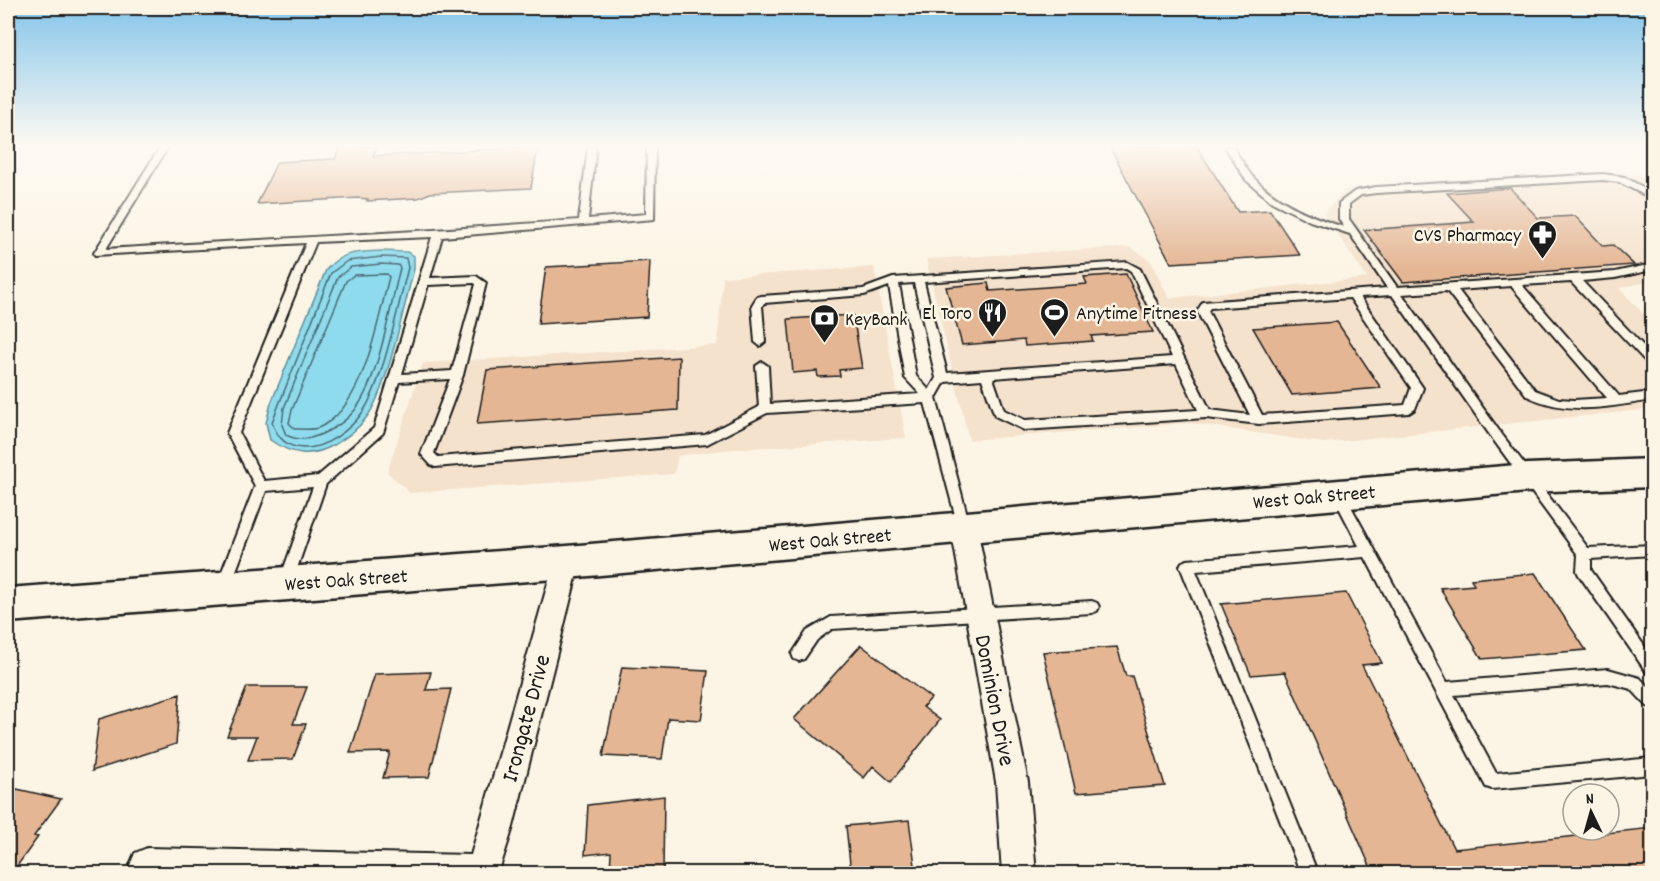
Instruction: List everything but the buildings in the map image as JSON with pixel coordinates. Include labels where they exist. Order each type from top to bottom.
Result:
[{"type":"main road","name":"West Oak Street","points":[[8,605],[567,562],[1338,493],[1528,478],[1653,473]]},
{"type":"street","name":"Dominion Drive","points":[[964,528],[1012,782],[1018,873]]},
{"type":"street","name":"Irongate Drive","points":[[481,873],[497,827],[567,562]]},
{"type":"street","points":[[147,865],[481,873]]},
{"type":"lane","points":[[139,188],[99,253],[312,239],[438,234],[651,217],[651,188]]},
{"type":"lane","points":[[583,222],[587,188]]},
{"type":"lane","points":[[1260,188],[1282,204],[1318,224],[1353,232]]},
{"type":"lane","points":[[1409,188],[1358,193],[1344,203],[1344,219],[1528,478],[1585,554],[1584,571],[1653,668]]},
{"type":"lane","points":[[1638,188],[1653,196]]},
{"type":"lane","points":[[286,583],[321,480],[379,430],[438,234]]},
{"type":"lane","points":[[223,588],[261,486],[234,433],[312,239]]},
{"type":"lane","points":[[760,342],[757,305],[761,300],[864,292],[893,281],[1126,265],[1135,269],[1206,414]]},
{"type":"lane","points":[[1259,420],[1202,311],[1207,305],[1615,275],[1653,267]]},
{"type":"lane","points":[[1573,278],[1653,361]]},
{"type":"lane","points":[[424,282],[476,279],[481,283],[457,375],[427,454],[435,462],[707,439],[765,409],[930,398]]},
{"type":"lane","points":[[918,279],[942,378],[930,398]]},
{"type":"lane","points":[[893,281],[911,378],[930,398],[964,528]]},
{"type":"lane","points":[[1513,282],[1615,400]]},
{"type":"lane","points":[[1450,287],[1531,393],[1545,401],[1568,405],[1653,396]]},
{"type":"lane","points":[[986,374],[999,413],[1024,425],[1206,414],[1259,420],[1409,410],[1417,388],[1353,294]]},
{"type":"lane","points":[[942,378],[1180,360]]},
{"type":"lane","points":[[762,366],[765,409]]},
{"type":"lane","points":[[395,378],[457,375]]},
{"type":"lane","points":[[261,486],[321,480]]},
{"type":"lane","points":[[1338,493],[1492,781],[1653,766]]},
{"type":"lane","points":[[1585,554],[1653,550]]},
{"type":"lane","points":[[1310,873],[1186,566],[1368,551]]},
{"type":"lane","points":[[799,654],[808,638],[817,629],[831,623],[1092,606]]},
{"type":"lane","points":[[1443,690],[1608,676],[1635,683],[1653,701]]},
{"type":"shaded area","points":[[1652,188],[1652,281],[1619,288],[1652,323],[1652,409],[1323,443],[1189,423],[969,440],[926,259],[1130,247],[1150,260],[1169,298],[1367,278],[1323,213],[1347,189]]},
{"type":"shaded area","points":[[874,267],[906,438],[723,450],[678,456],[674,474],[410,493],[387,472],[423,363],[717,345],[723,277]]},
{"type":"water","points":[[358,252],[407,252],[414,256],[414,269],[388,369],[374,406],[356,430],[326,449],[302,453],[278,445],[270,440],[266,423],[271,403],[326,270],[344,256]]},
{"type":"place","name":"CVS Pharmacy","points":[[1542,260]]},
{"type":"place","name":"El Toro","points":[[993,338]]},
{"type":"place","name":"Anytime Fitness","points":[[1055,338]]},
{"type":"place","name":"KeyBank","points":[[824,344]]}]
